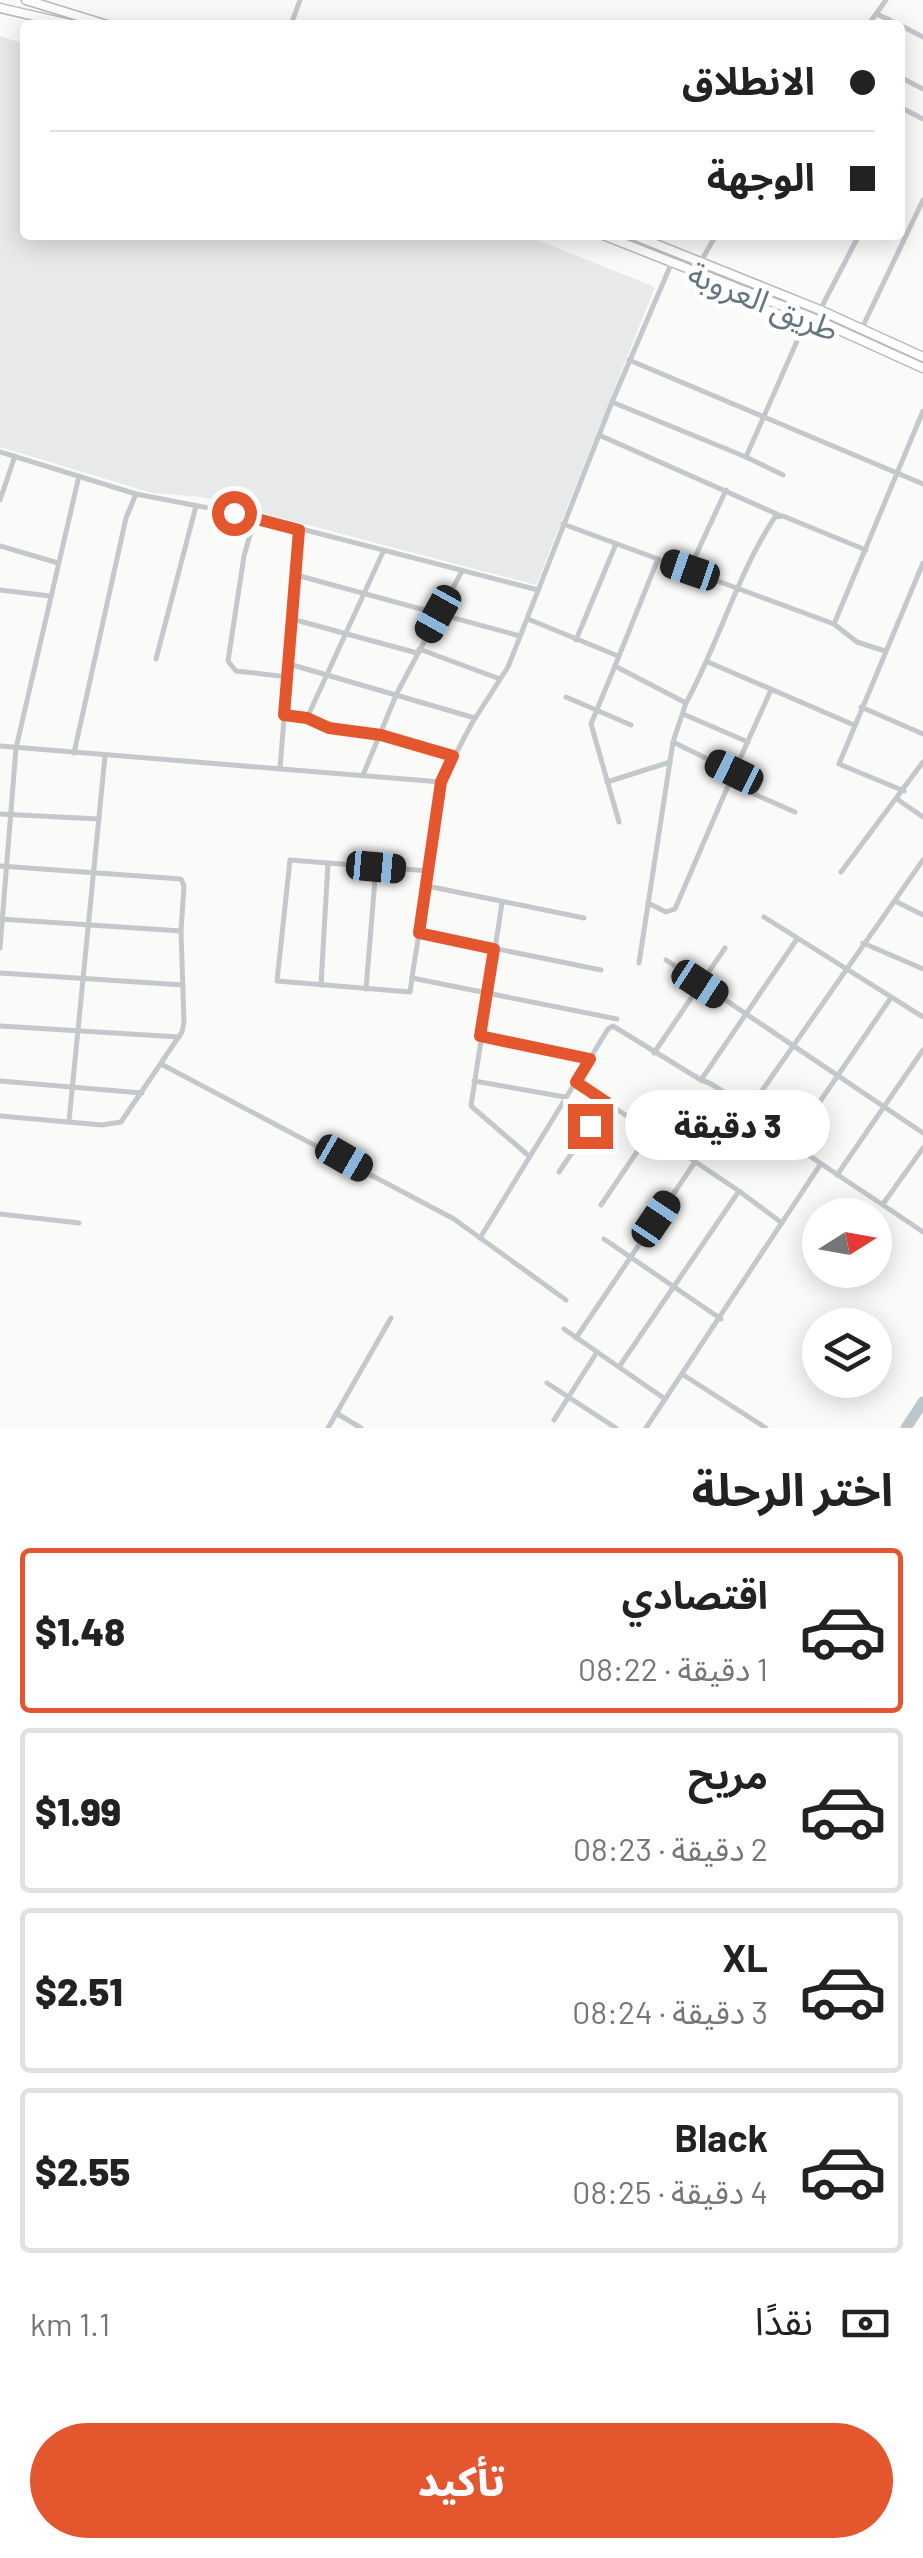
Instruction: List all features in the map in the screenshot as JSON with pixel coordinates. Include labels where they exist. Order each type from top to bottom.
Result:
[{"type":"main road","points":[[26,0],[91,20]]},
{"type":"main road","points":[[0,8],[52,20]]},
{"type":"main road","name":"طريق العروبة","points":[[616,240],[808,316],[923,368]]},
{"type":"main road","points":[[645,240],[820,310],[923,357]]},
{"type":"street","points":[[872,20],[886,0]]},
{"type":"street","points":[[877,14],[890,20]]},
{"type":"street","points":[[905,238],[923,200]]},
{"type":"street","points":[[696,272],[713,240]]},
{"type":"street","points":[[820,310],[856,240]]},
{"type":"street","points":[[862,328],[904,240]]},
{"type":"street","points":[[429,872],[290,860],[278,981],[410,992],[429,872],[441,782],[521,636],[612,402],[672,262]]},
{"type":"street","points":[[746,457],[808,316]]},
{"type":"street","points":[[629,360],[923,484]]},
{"type":"street","points":[[612,402],[783,475]]},
{"type":"street","points":[[834,624],[923,411]]},
{"type":"street","points":[[599,435],[866,550]]},
{"type":"street","points":[[0,452],[136,494],[255,517],[538,590]]},
{"type":"street","points":[[0,500],[15,456]]},
{"type":"street","points":[[0,948],[3,867],[16,748],[79,476]]},
{"type":"street","points":[[690,570],[726,490]]},
{"type":"street","points":[[74,753],[126,518],[136,494]]},
{"type":"street","points":[[156,659],[196,506]]},
{"type":"street","points":[[638,963],[673,742],[716,636],[771,522],[778,515]]},
{"type":"street","points":[[255,517],[244,556],[228,661],[236,671],[288,676]]},
{"type":"street","points":[[563,524],[834,624],[858,642],[885,652]]},
{"type":"street","points":[[280,768],[299,530]]},
{"type":"street","points":[[576,640],[616,544]]},
{"type":"street","points":[[0,546],[58,563]]},
{"type":"street","points":[[307,718],[383,551]]},
{"type":"street","points":[[619,822],[591,724],[658,559]]},
{"type":"street","points":[[904,790],[839,764],[923,563]]},
{"type":"street","points":[[363,775],[397,694],[462,572]]},
{"type":"street","points":[[296,575],[521,636]]},
{"type":"street","points":[[912,588],[923,593]]},
{"type":"street","points":[[0,590],[50,596]]},
{"type":"street","points":[[528,618],[618,656]]},
{"type":"street","points":[[292,619],[418,651],[500,679]]},
{"type":"street","points":[[708,662],[854,726]]},
{"type":"street","points":[[288,664],[475,718]]},
{"type":"street","points":[[614,666],[686,702]]},
{"type":"street","points":[[648,903],[666,912],[675,909],[772,690]]},
{"type":"street","points":[[566,697],[631,726]]},
{"type":"street","points":[[861,707],[923,734]]},
{"type":"street","points":[[683,714],[748,742]]},
{"type":"street","points":[[284,715],[307,718],[329,728],[381,735],[453,756]]},
{"type":"street","points":[[673,742],[734,772]]},
{"type":"street","points":[[0,746],[441,782]]},
{"type":"street","points":[[69,1122],[105,756]]},
{"type":"street","points":[[608,782],[670,762]]},
{"type":"street","points":[[842,872],[923,762]]},
{"type":"street","points":[[729,783],[795,812]]},
{"type":"street","points":[[898,799],[923,816]]},
{"type":"street","points":[[0,814],[99,819]]},
{"type":"street","points":[[747,1112],[922,861]]},
{"type":"street","points":[[321,985],[328,863]]},
{"type":"street","points":[[0,1116],[102,1125],[121,1122],[184,1026],[181,880],[3,867]]},
{"type":"street","points":[[366,988],[376,867]]},
{"type":"street","points":[[426,886],[584,918]]},
{"type":"street","points":[[895,902],[923,915]]},
{"type":"street","points":[[502,903],[471,1106],[530,1157]]},
{"type":"street","points":[[764,918],[923,1016]]},
{"type":"street","points":[[1,920],[181,932]]},
{"type":"street","points":[[419,933],[601,970]]},
{"type":"street","points":[[701,1080],[797,938]]},
{"type":"street","points":[[864,943],[923,969]]},
{"type":"street","points":[[654,1053],[725,948]]},
{"type":"street","points":[[666,960],[923,1133]]},
{"type":"street","points":[[0,972],[183,985]]},
{"type":"street","points":[[412,978],[617,1019]]},
{"type":"street","points":[[791,1144],[890,999]]},
{"type":"street","points":[[0,1026],[178,1037]]},
{"type":"street","points":[[480,1238],[613,1026],[701,1080],[716,1085],[791,1144],[873,1198]]},
{"type":"street","points":[[480,1036],[590,1059]]},
{"type":"street","points":[[837,1175],[923,1050]]},
{"type":"street","points":[[161,1064],[454,1219],[566,1300]]},
{"type":"street","points":[[0,1081],[142,1093]]},
{"type":"street","points":[[474,1081],[566,1098]]},
{"type":"street","points":[[576,1082],[740,1190],[782,1223]]},
{"type":"street","points":[[682,1151],[724,1092]]},
{"type":"street","points":[[560,1172],[606,1102]]},
{"type":"street","points":[[601,1205],[651,1132]]},
{"type":"street","points":[[886,1198],[923,1148]]},
{"type":"street","points":[[576,1338],[696,1162]]},
{"type":"street","points":[[646,1428],[820,1164]]},
{"type":"street","points":[[619,1367],[740,1190]]},
{"type":"street","points":[[892,1211],[923,1232]]},
{"type":"street","points":[[0,1214],[79,1223]]},
{"type":"street","points":[[604,1240],[721,1319]]},
{"type":"street","points":[[328,1428],[391,1318]]},
{"type":"street","points":[[564,1330],[665,1399]]},
{"type":"street","points":[[554,1420],[597,1352]]},
{"type":"street","points":[[682,1374],[766,1428]]},
{"type":"street","points":[[547,1383],[616,1428]]},
{"type":"street","points":[[336,1413],[361,1428]]},
{"type":"shaded area","points":[[0,36],[20,42],[20,240],[537,240],[655,287],[536,585],[202,497],[152,493],[0,447]]},
{"type":"waterway","points":[[906,1428],[923,1402]]},
{"type":"route","points":[[234,513],[299,530],[284,715],[307,718],[329,728],[381,735],[453,756],[441,782],[419,933],[494,949],[480,1036],[590,1059],[576,1082],[606,1102],[590,1126]]}]
